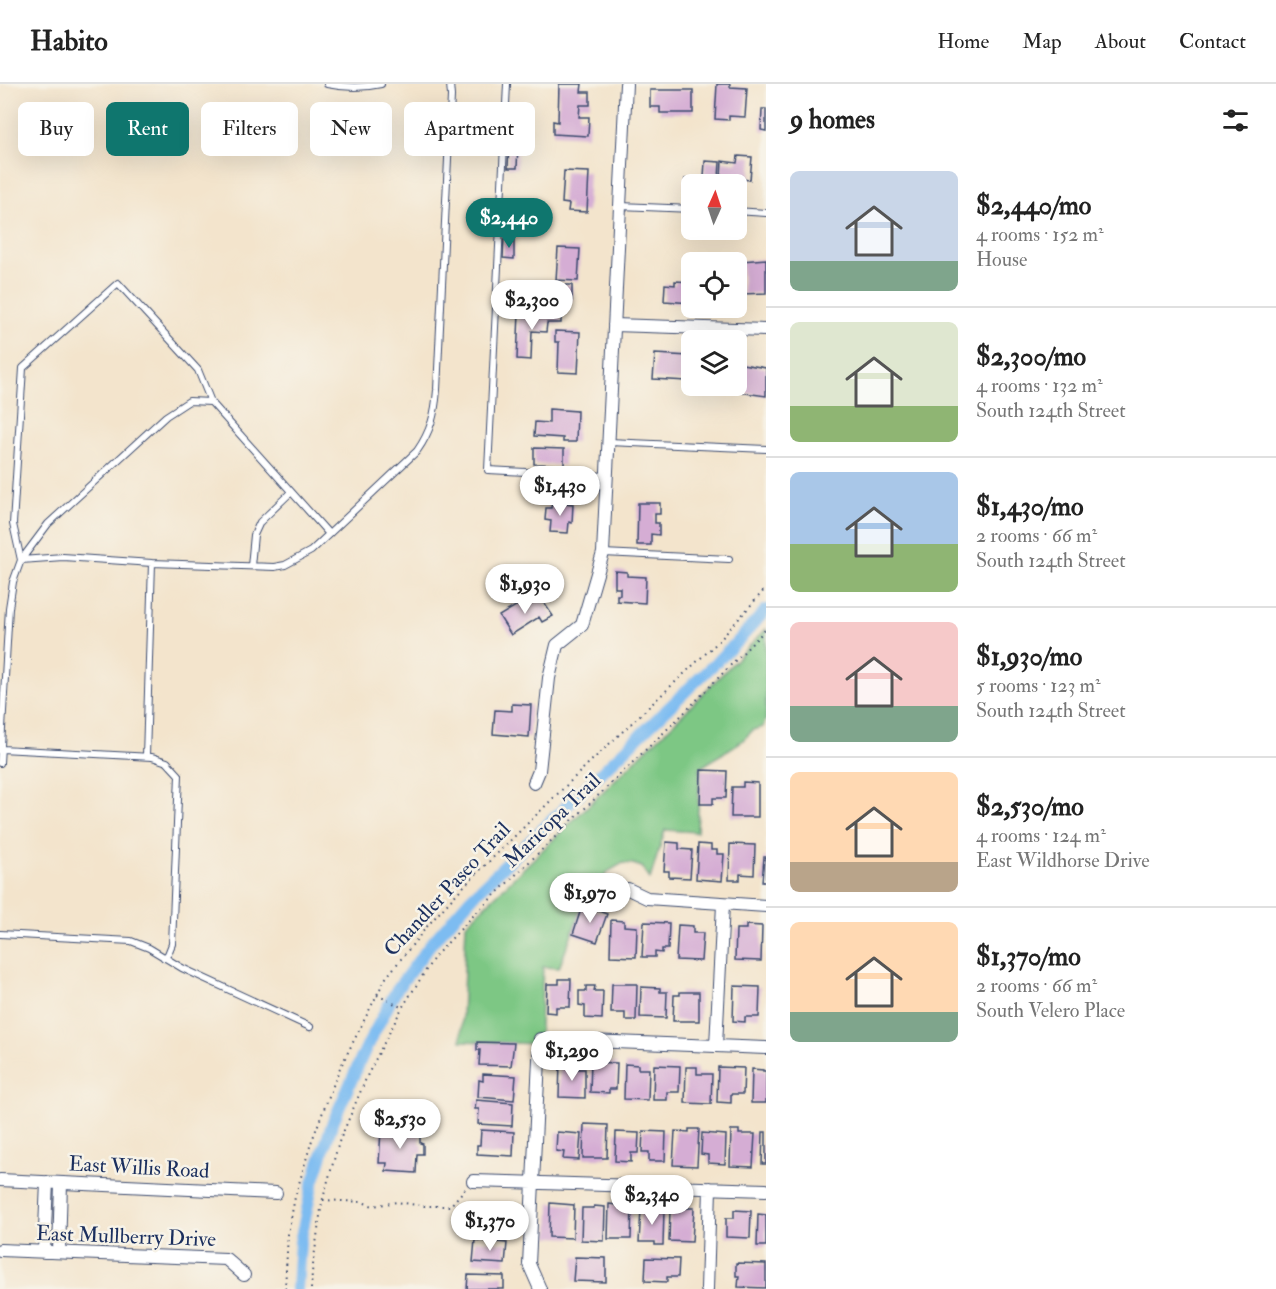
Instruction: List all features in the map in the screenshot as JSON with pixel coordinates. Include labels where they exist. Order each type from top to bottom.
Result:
[{"type":"street","points":[[534,783],[539,771],[549,678],[557,645],[582,626],[603,553],[626,84]]},
{"type":"street","points":[[614,325],[766,330]]},
{"type":"street","points":[[628,889],[647,898],[766,906]]},
{"type":"street","points":[[716,1046],[723,904]]},
{"type":"street","points":[[540,1289],[529,1263],[540,1039],[766,1048]]},
{"type":"street","name":"East Willis Road","points":[[0,1180],[276,1193]]},
{"type":"street","points":[[473,1181],[766,1190]]},
{"type":"street","points":[[44,1252],[47,1182]]},
{"type":"street","points":[[59,1252],[62,1183]]},
{"type":"street","points":[[707,1289],[711,1188]]},
{"type":"street","points":[[45,1222],[60,1222]]},
{"type":"street","name":"East Mullberry Drive","points":[[0,1250],[226,1259],[243,1275]]},
{"type":"lane","points":[[327,84],[345,87],[367,87],[381,84]]},
{"type":"lane","points":[[21,560],[63,557],[152,563],[274,567],[285,565],[311,551],[417,451],[425,440],[435,414],[441,330],[450,84]]},
{"type":"lane","points":[[507,84],[488,470],[608,476]]},
{"type":"lane","points":[[620,206],[681,209]]},
{"type":"lane","points":[[747,212],[766,213]]},
{"type":"lane","points":[[21,560],[13,524],[23,368],[118,283],[198,370],[211,402],[329,534]]},
{"type":"lane","points":[[0,763],[9,608],[13,582],[21,560],[48,524],[166,416],[189,401],[211,402]]},
{"type":"lane","points":[[609,442],[766,449]]},
{"type":"lane","points":[[251,566],[254,536],[260,522],[291,492]]},
{"type":"lane","points":[[603,553],[729,559]]},
{"type":"lane","points":[[146,756],[152,563]]},
{"type":"lane","points":[[1,749],[152,756],[168,762],[179,776],[172,944],[164,958]]},
{"type":"lane","points":[[0,934],[131,941],[182,968],[310,1027]]},
{"type":"path","name":"Chandler Paseo Trail","points":[[285,1289],[288,1234],[295,1197],[311,1143],[339,1070],[385,979],[459,891],[588,764],[720,640],[766,588]]},
{"type":"path","name":"Maricopa Trail","points":[[311,1289],[322,1200],[339,1142],[368,1074],[402,1008],[435,956],[474,915],[683,714],[766,629]]},
{"type":"path","points":[[377,995],[402,1008]]},
{"type":"path","points":[[322,1200],[362,1202],[373,1206],[397,1202],[424,1206],[450,1206],[473,1181]]},
{"type":"green space","points":[[766,629],[766,718],[763,727],[753,730],[742,741],[700,768],[697,832],[665,830],[650,879],[642,867],[623,863],[609,871],[583,904],[559,968],[543,967],[539,1044],[461,1041],[466,924],[683,714]]},
{"type":"building","points":[[559,84],[582,84],[581,92],[590,92],[590,105],[580,105],[579,117],[589,117],[588,136],[553,134],[553,121],[558,122]]},
{"type":"building","points":[[717,84],[747,88],[745,117],[729,116],[729,120],[715,119]]},
{"type":"building","points":[[650,90],[693,90],[693,113],[660,113],[660,107],[650,107]]},
{"type":"building","points":[[762,109],[766,109],[766,131],[761,130]]},
{"type":"building","points":[[508,156],[518,156],[517,168],[508,168]]},
{"type":"building","points":[[738,156],[752,157],[750,180],[747,180],[747,174],[721,174],[722,161],[737,163]]},
{"type":"building","points":[[705,161],[720,162],[719,174],[704,174]]},
{"type":"building","points":[[564,171],[589,172],[587,212],[568,211],[569,204],[562,203]]},
{"type":"building","points":[[504,239],[514,239],[514,259],[503,258]]},
{"type":"building","points":[[558,248],[580,249],[578,281],[556,280]]},
{"type":"building","points":[[766,259],[766,293],[747,294],[747,261]]},
{"type":"building","points":[[675,281],[681,281],[681,302],[664,301],[665,284],[675,285]]},
{"type":"building","points":[[543,285],[572,285],[572,301],[542,300]]},
{"type":"building","points":[[519,313],[561,314],[561,323],[547,323],[546,332],[532,331],[531,360],[517,359]]},
{"type":"building","points":[[555,331],[580,332],[578,373],[558,372],[559,342],[555,342]]},
{"type":"building","points":[[655,354],[681,356],[681,381],[653,379]]},
{"type":"building","points":[[747,365],[766,368],[766,396],[747,393]]},
{"type":"building","points":[[549,409],[577,411],[576,442],[563,442],[563,438],[534,436],[535,422],[549,423]]},
{"type":"building","points":[[534,448],[564,449],[564,465],[534,464]]},
{"type":"building","points":[[552,502],[573,504],[572,523],[569,522],[568,533],[550,532],[551,521],[545,520],[546,508],[551,508]]},
{"type":"building","points":[[638,503],[660,503],[660,514],[655,514],[655,523],[659,523],[659,535],[651,534],[651,545],[637,545]]},
{"type":"building","points":[[615,571],[627,572],[627,576],[646,577],[645,603],[617,601],[620,588],[615,588]]},
{"type":"building","points":[[534,595],[538,602],[542,600],[553,616],[542,622],[539,617],[511,635],[499,616]]},
{"type":"building","points":[[512,704],[531,705],[529,737],[493,734],[495,710],[512,711]]},
{"type":"building","points":[[701,770],[727,771],[726,798],[713,798],[713,804],[700,804]]},
{"type":"building","points":[[743,782],[758,783],[758,817],[731,817],[732,787],[743,787]]},
{"type":"building","points":[[666,842],[679,843],[679,849],[692,850],[690,878],[669,877],[669,871],[664,871]]},
{"type":"building","points":[[698,844],[711,845],[711,850],[717,850],[717,854],[724,854],[722,881],[696,879]]},
{"type":"building","points":[[730,844],[755,845],[754,875],[740,874],[740,880],[729,880]]},
{"type":"building","points":[[764,857],[766,857],[766,882],[762,882]]},
{"type":"building","points":[[582,906],[607,914],[597,942],[573,934]]},
{"type":"building","points":[[611,920],[624,921],[624,926],[637,927],[636,957],[610,956]]},
{"type":"building","points":[[644,922],[669,923],[668,949],[662,949],[662,953],[655,952],[655,957],[642,957]]},
{"type":"building","points":[[678,925],[693,926],[693,933],[703,933],[701,961],[676,960]]},
{"type":"building","points":[[746,925],[762,926],[761,961],[735,960],[736,929],[746,929]]},
{"type":"building","points":[[559,979],[571,979],[570,1007],[556,1007],[556,1013],[546,1012],[547,984],[559,984]]},
{"type":"building","points":[[612,984],[637,984],[636,1020],[625,1020],[625,1013],[611,1013]]},
{"type":"building","points":[[586,986],[595,986],[594,991],[603,991],[602,1019],[585,1018],[585,1006],[579,1005],[579,991],[586,991]]},
{"type":"building","points":[[734,986],[760,987],[759,1017],[745,1017],[745,1022],[733,1021]]},
{"type":"building","points":[[641,987],[660,988],[660,992],[667,992],[666,1018],[640,1017]]},
{"type":"building","points":[[680,992],[699,992],[699,1021],[673,1021],[674,995],[680,995]]},
{"type":"building","points":[[477,1042],[514,1043],[511,1066],[479,1065],[480,1050],[477,1050]]},
{"type":"building","points":[[560,1062],[570,1062],[570,1069],[585,1069],[585,1098],[559,1097]]},
{"type":"building","points":[[591,1062],[617,1063],[616,1089],[609,1089],[609,1093],[590,1092]]},
{"type":"building","points":[[625,1064],[638,1065],[638,1069],[649,1069],[648,1100],[624,1099]]},
{"type":"building","points":[[654,1065],[680,1066],[679,1092],[667,1092],[667,1100],[653,1100]]},
{"type":"building","points":[[686,1067],[697,1067],[697,1074],[712,1074],[711,1104],[685,1103]]},
{"type":"building","points":[[718,1067],[744,1068],[743,1094],[731,1094],[731,1103],[717,1102]]},
{"type":"building","points":[[752,1069],[766,1071],[766,1103],[751,1103]]},
{"type":"building","points":[[483,1074],[516,1076],[514,1100],[478,1097],[479,1080],[483,1081]]},
{"type":"building","points":[[476,1100],[513,1103],[512,1126],[478,1124],[479,1109],[475,1109]]},
{"type":"building","points":[[584,1124],[608,1125],[607,1158],[583,1158]]},
{"type":"building","points":[[689,1129],[699,1129],[697,1166],[673,1165],[675,1131],[689,1132]]},
{"type":"building","points":[[381,1130],[420,1132],[423,1154],[417,1154],[416,1173],[386,1171],[387,1163],[379,1163]]},
{"type":"building","points":[[481,1130],[514,1132],[513,1156],[477,1154]]},
{"type":"building","points":[[731,1130],[739,1130],[739,1134],[755,1134],[753,1167],[730,1166]]},
{"type":"building","points":[[643,1131],[666,1132],[665,1161],[649,1161],[649,1152],[642,1152]]},
{"type":"building","points":[[557,1132],[581,1134],[579,1160],[563,1159],[564,1152],[556,1151]]},
{"type":"building","points":[[616,1132],[639,1133],[638,1153],[631,1153],[631,1162],[615,1161]]},
{"type":"building","points":[[763,1132],[766,1132],[766,1164],[762,1164]]},
{"type":"building","points":[[702,1133],[726,1135],[725,1164],[708,1163],[708,1155],[701,1154]]},
{"type":"building","points":[[550,1203],[574,1205],[573,1238],[549,1237]]},
{"type":"building","points":[[609,1204],[632,1207],[631,1239],[608,1239]]},
{"type":"building","points":[[476,1206],[510,1209],[508,1232],[474,1230]]},
{"type":"building","points":[[594,1206],[605,1207],[604,1241],[581,1240],[582,1208],[594,1208]]},
{"type":"building","points":[[694,1208],[692,1242],[669,1241],[670,1209]]},
{"type":"building","points":[[664,1209],[663,1245],[655,1245],[655,1242],[639,1242],[641,1210]]},
{"type":"building","points":[[734,1210],[751,1211],[750,1238],[726,1237],[726,1218],[734,1218]]},
{"type":"building","points":[[758,1214],[766,1215],[766,1246],[757,1246]]},
{"type":"building","points":[[475,1240],[507,1243],[505,1264],[473,1262]]},
{"type":"building","points":[[575,1257],[606,1258],[606,1282],[573,1281]]},
{"type":"building","points":[[646,1258],[679,1259],[678,1277],[667,1277],[667,1282],[645,1281]]},
{"type":"building","points":[[736,1263],[766,1264],[766,1288],[738,1287],[739,1276],[736,1276]]},
{"type":"building","points":[[468,1275],[504,1276],[504,1289],[467,1289]]},
{"type":"waterway","points":[[297,1289],[300,1242],[312,1186],[332,1124],[366,1048],[397,989],[430,945],[471,898],[739,640],[766,610]]}]
